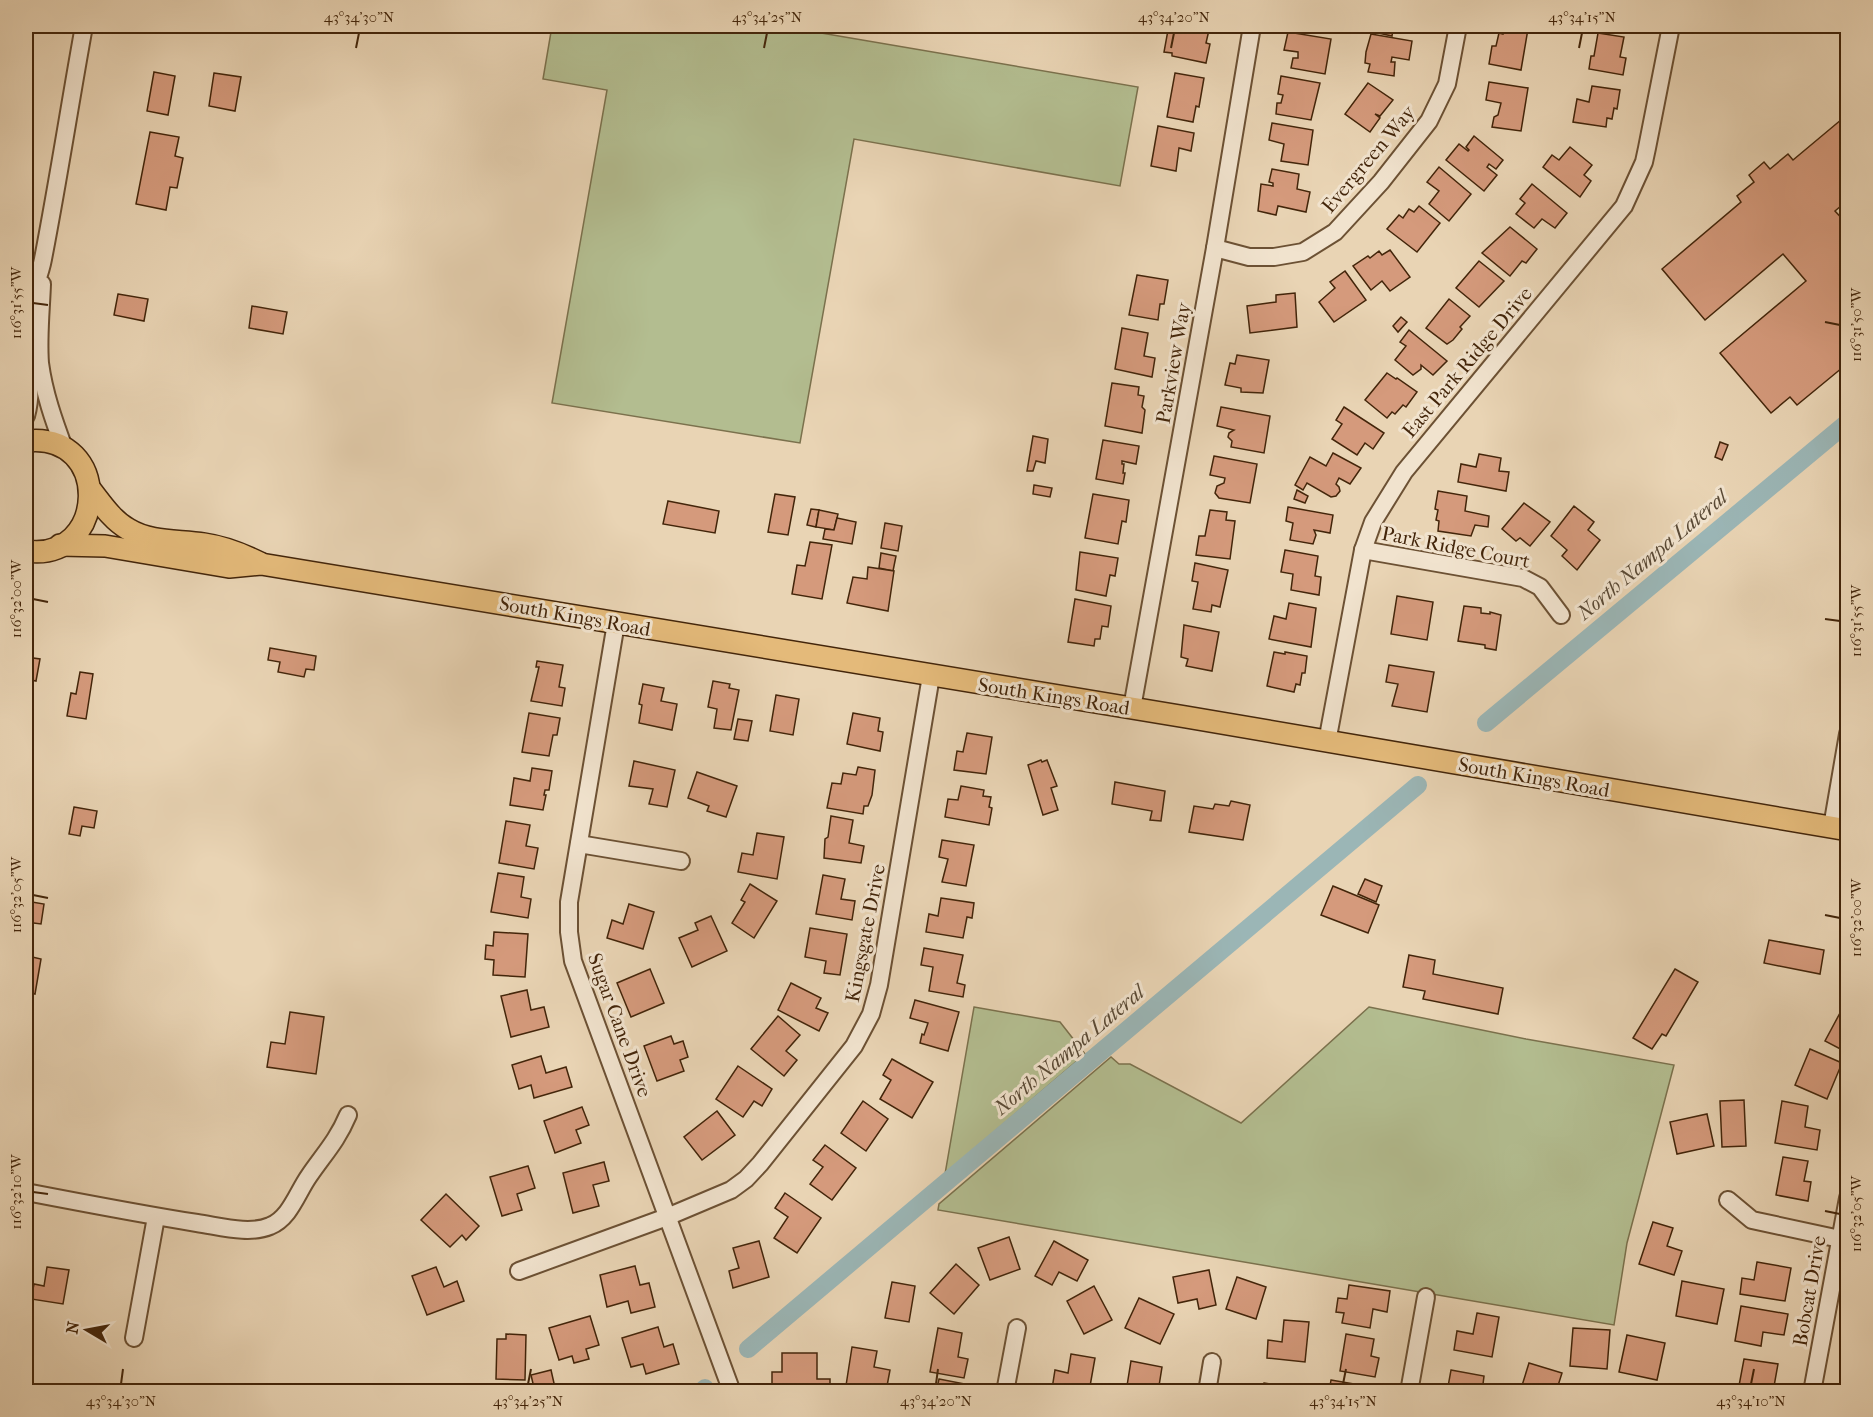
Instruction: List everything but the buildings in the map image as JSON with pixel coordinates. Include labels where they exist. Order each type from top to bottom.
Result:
[{"type":"main road","points":[[26,441],[50,442],[64,448]]},
{"type":"main road","name":"South Kings Road","points":[[64,448],[77,459],[90,489],[118,522],[137,534],[232,549],[261,564]]},
{"type":"main road","points":[[28,554],[47,550],[73,537],[83,523],[89,507],[90,489]]},
{"type":"main road","name":"South Kings Road","points":[[60,545],[105,546],[229,567],[261,564],[1840,828]]},
{"type":"street","points":[[26,416],[30,396],[26,330],[29,308],[42,262],[84,26]]},
{"type":"street","name":"Parkview Way","points":[[1132,708],[1215,248],[1252,26]]},
{"type":"street","name":"Evergreen Way","points":[[1215,248],[1249,257],[1274,257],[1304,252],[1335,232],[1381,182],[1429,121],[1448,84],[1458,26]]},
{"type":"street","name":"East Park Ridge Drive","points":[[1327,741],[1363,550],[1373,522],[1404,472],[1624,206],[1644,162],[1671,26]]},
{"type":"street","points":[[42,262],[40,364],[48,405],[64,448]]},
{"type":"street","name":"Park Ridge Court","points":[[1363,550],[1523,578],[1540,587],[1561,615]]},
{"type":"street","name":"Sugar Cane Drive","points":[[616,623],[569,902],[569,933],[573,961],[732,1392]]},
{"type":"street","name":"Kingsgate Drive","points":[[519,1271],[667,1217],[731,1190],[746,1179],[760,1164],[854,1046],[871,1014],[882,965],[931,676]]},
{"type":"street","points":[[1840,828],[1848,734]]},
{"type":"street","points":[[579,844],[681,861]]},
{"type":"street","points":[[26,1192],[227,1228],[269,1227],[284,1217],[308,1177],[340,1135],[348,1115]]},
{"type":"street","name":"Bobcat Drive","points":[[1812,1392],[1848,1198]]},
{"type":"street","points":[[1728,1200],[1752,1220],[1840,1239]]},
{"type":"street","points":[[134,1338],[156,1217]]},
{"type":"street","points":[[1409,1392],[1426,1297]]},
{"type":"street","points":[[1005,1392],[1017,1328]]},
{"type":"street","points":[[1207,1392],[1212,1362]]},
{"type":"green space","points":[[552,26],[780,26],[1138,87],[1120,186],[854,139],[800,443],[552,403],[607,90],[543,79]]},
{"type":"green space","points":[[974,1007],[1060,1022],[1085,1054],[945,1174]]},
{"type":"green space","points":[[1369,1007],[1526,1039],[1674,1065],[1627,1243],[1614,1325],[938,1210],[939,1204],[1111,1057],[1119,1064],[1130,1064],[1241,1123]]},
{"type":"waterway","name":"North Nampa Lateral","points":[[1486,723],[1848,422]]},
{"type":"waterway","name":"North Nampa Lateral","points":[[748,1349],[1418,785]]},
{"type":"waterway","name":"North Nampa Lateral","points":[[701,1392],[705,1388]]}]
